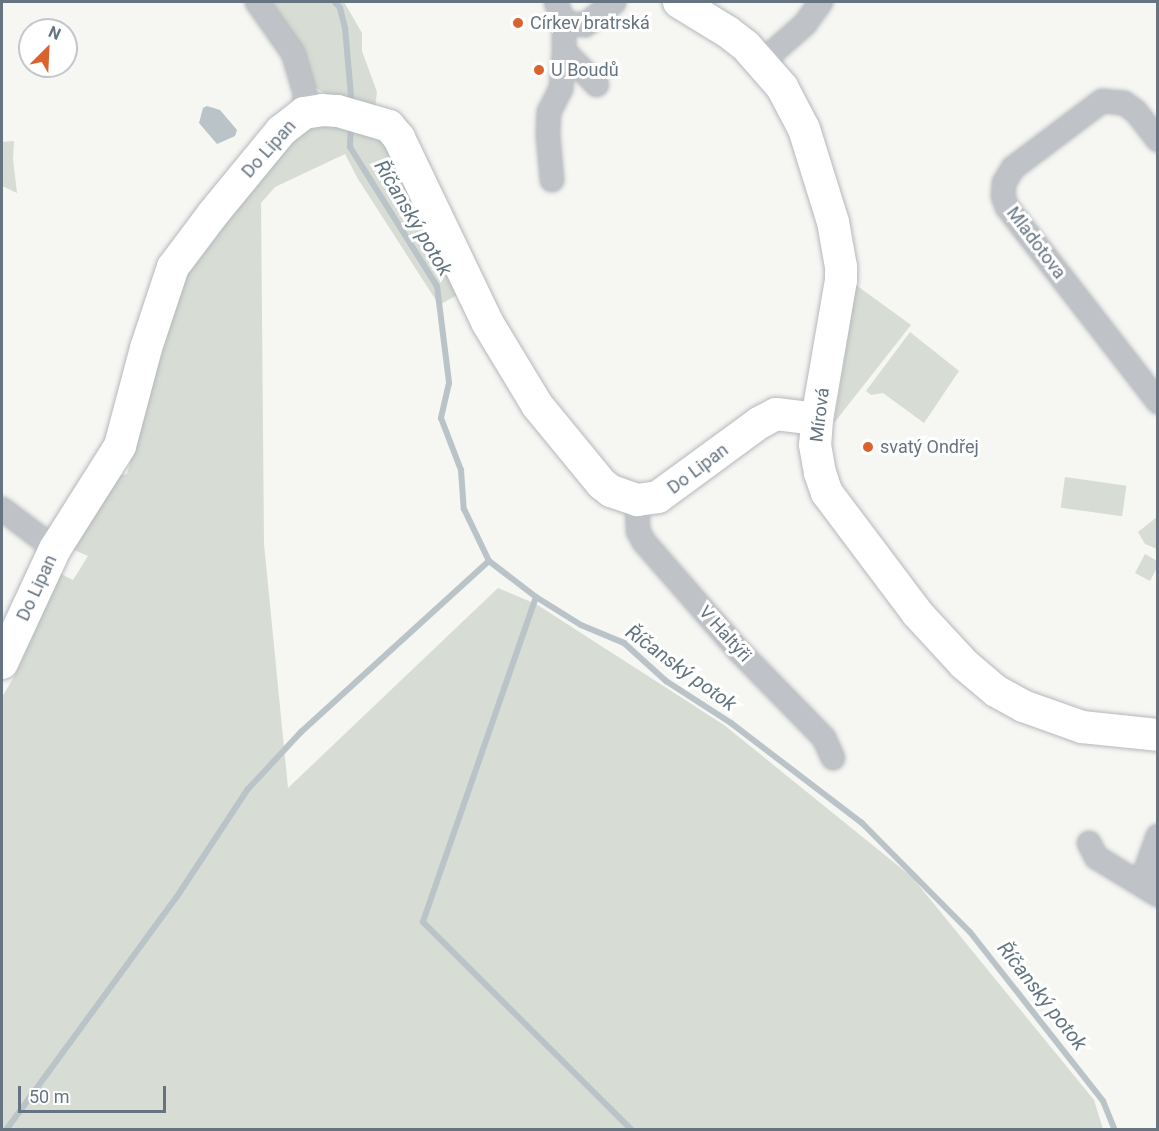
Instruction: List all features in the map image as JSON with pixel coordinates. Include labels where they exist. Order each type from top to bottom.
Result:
[{"type":"street","points":[[257,2],[293,53],[305,93],[304,113]]},
{"type":"street","points":[[552,180],[548,135],[549,112],[561,88],[564,51],[564,23],[556,2]]},
{"type":"street","points":[[564,23],[585,25],[614,2]]},
{"type":"street","name":"Mírová","points":[[679,2],[728,32],[762,62],[782,87],[804,129],[832,222],[842,267],[817,419],[815,446],[820,473],[827,493],[917,613],[964,664],[996,690],[1023,706],[1053,719],[1082,727],[1158,735]]},
{"type":"street","points":[[762,62],[805,24],[821,2]]},
{"type":"street","points":[[564,51],[597,85]]},
{"type":"street","name":"Mladotova","points":[[1158,140],[1135,111],[1124,103],[1102,101],[1013,168],[1005,183],[1003,196],[1007,207],[1158,402]]},
{"type":"street","name":"Do Lipan","points":[[2,663],[55,549],[120,446],[146,348],[173,267],[281,131],[304,113],[322,110],[338,111],[376,120],[389,126],[399,138],[487,322],[537,405],[602,484],[623,497],[637,500],[665,494],[759,423],[776,414],[817,419]]},
{"type":"street","name":"V Haltýři","points":[[637,500],[638,531],[644,542],[741,653],[824,738],[833,758]]},
{"type":"street","points":[[2,509],[55,549]]},
{"type":"street","points":[[1089,843],[1096,857],[1149,889],[1158,836]]},
{"type":"shaded area","points":[[266,2],[344,2],[362,33],[362,51],[377,92],[375,108],[330,97],[315,87]]},
{"type":"shaded area","points":[[207,106],[220,110],[237,130],[235,136],[217,144],[199,123],[203,108]]},
{"type":"shaded area","points":[[322,121],[382,134],[461,293],[439,305],[358,179],[345,154],[275,187],[261,203],[264,544],[288,788],[498,588],[536,604],[724,725],[912,877],[1094,1100],[1103,1129],[2,1129],[2,697],[14,677],[61,574],[73,580],[88,556],[72,549],[110,477],[127,474],[185,271],[299,129]]},
{"type":"shaded area","points":[[14,141],[13,159],[17,193],[2,186],[2,142]]},
{"type":"shaded area","points":[[856,285],[911,325],[834,423]]},
{"type":"shaded area","points":[[910,332],[959,371],[924,423],[883,393],[871,395],[866,391]]},
{"type":"shaded area","points":[[1065,477],[1126,486],[1122,516],[1061,508]]},
{"type":"shaded area","points":[[1157,517],[1157,549],[1145,544],[1138,532]]},
{"type":"shaded area","points":[[1145,554],[1157,561],[1157,568],[1150,581],[1135,573]]},
{"type":"waterway","name":"Říčanský potok","points":[[335,2],[340,8],[345,28],[352,106]]},
{"type":"waterway","name":"Říčanský potok","points":[[351,125],[350,147],[437,286],[449,383],[441,418],[461,470],[464,509],[489,561],[536,597],[581,625],[624,643],[666,681],[731,723],[862,823],[970,932],[1103,1101],[1115,1130]]},
{"type":"waterway","points":[[6,1130],[176,898],[248,789],[301,732],[489,561]]},
{"type":"waterway","points":[[536,597],[423,922],[632,1130]]},
{"type":"place","name":"Církev bratrská","points":[[518,23]]},
{"type":"place","name":"U Boudů","points":[[539,70]]},
{"type":"place","name":"svatý Ondřej","points":[[868,447]]}]
